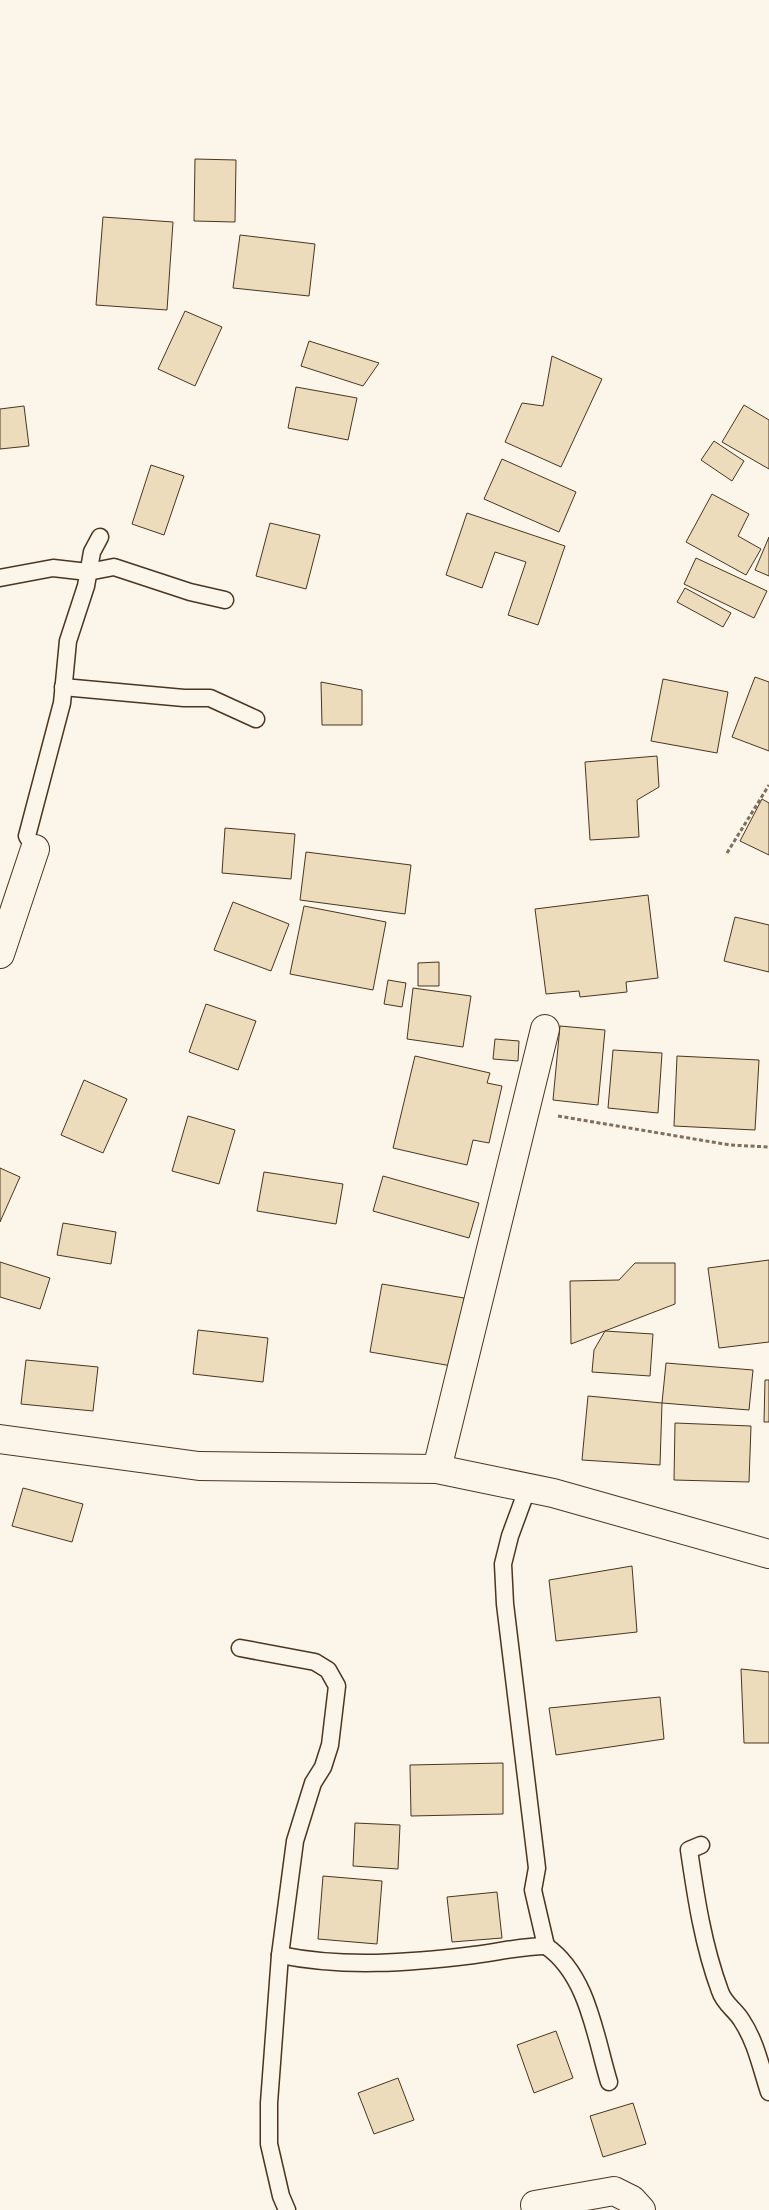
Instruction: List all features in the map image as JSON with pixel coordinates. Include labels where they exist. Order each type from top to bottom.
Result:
[{"type":"street","points":[[0,954],[36,849]]},
{"type":"street","points":[[438,1469],[545,1029]]},
{"type":"street","points":[[0,1439],[199,1466],[438,1469],[528,1487],[769,1554]]},
{"type":"street","points":[[536,2205],[614,2191],[632,2200],[641,2210]]},
{"type":"lane","points":[[36,849],[27,836],[62,703],[68,642],[92,552],[100,537]]},
{"type":"lane","points":[[0,578],[53,568],[88,572],[114,567],[190,592],[225,600]]},
{"type":"lane","points":[[63,687],[184,698],[210,698],[256,719]]},
{"type":"lane","points":[[528,1487],[510,1536],[503,1564],[505,1604],[537,1868],[533,1890],[546,1946]]},
{"type":"lane","points":[[240,1648],[315,1662],[328,1670],[337,1686],[330,1745],[323,1767],[313,1783],[295,1841],[280,1955],[269,2103],[269,2144],[287,2210]]},
{"type":"lane","points":[[701,1845],[689,1850],[697,1906],[708,1952],[720,1993],[729,2007],[741,2019],[751,2037],[769,2092]]},
{"type":"lane","points":[[280,1955],[304,1960],[344,1963],[387,1963],[503,1952],[527,1946],[546,1946],[558,1955],[577,1980],[588,2008],[610,2082]]},
{"type":"path","points":[[727,854],[769,785]]},
{"type":"path","points":[[526,1111],[730,1145],[769,1147]]},
{"type":"building","points":[[195,159],[236,160],[235,222],[194,221]]},
{"type":"building","points":[[103,217],[173,222],[167,310],[96,305]]},
{"type":"building","points":[[240,235],[315,244],[309,296],[233,288]]},
{"type":"building","points":[[185,311],[222,327],[195,386],[158,369]]},
{"type":"building","points":[[309,341],[379,363],[363,386],[301,366]]},
{"type":"building","points":[[552,356],[602,379],[561,467],[505,442],[522,403],[543,406]]},
{"type":"building","points":[[296,387],[357,398],[348,440],[288,428]]},
{"type":"building","points":[[744,405],[769,420],[769,469],[722,442]]},
{"type":"building","points":[[24,406],[29,446],[0,449],[0,409]]},
{"type":"building","points":[[714,441],[744,461],[732,481],[701,460]]},
{"type":"building","points":[[502,459],[576,492],[559,532],[484,499]]},
{"type":"building","points":[[151,465],[184,476],[164,535],[132,524]]},
{"type":"building","points":[[712,494],[749,514],[738,536],[761,549],[746,575],[686,542]]},
{"type":"building","points":[[467,513],[565,546],[538,625],[508,615],[526,562],[495,552],[482,588],[446,575]]},
{"type":"building","points":[[270,523],[320,535],[306,589],[256,576]]},
{"type":"building","points":[[769,537],[769,576],[755,570]]},
{"type":"building","points":[[696,558],[767,591],[754,618],[684,584]]},
{"type":"building","points":[[685,588],[731,613],[723,627],[677,602]]},
{"type":"building","points":[[755,677],[769,682],[769,751],[732,737]]},
{"type":"building","points":[[663,679],[728,692],[717,753],[651,741]]},
{"type":"building","points":[[321,682],[362,690],[362,725],[322,725]]},
{"type":"building","points":[[657,756],[659,787],[637,800],[639,837],[590,840],[585,762]]},
{"type":"building","points":[[762,799],[769,803],[769,855],[740,841]]},
{"type":"building","points":[[225,828],[295,834],[291,879],[222,873]]},
{"type":"building","points":[[306,852],[411,865],[405,914],[300,900]]},
{"type":"building","points":[[648,895],[658,978],[626,982],[627,992],[580,997],[579,991],[546,994],[535,909]]},
{"type":"building","points":[[233,902],[289,924],[271,971],[214,950]]},
{"type":"building","points":[[304,906],[386,922],[373,990],[290,974]]},
{"type":"building","points":[[735,917],[769,925],[769,972],[724,961]]},
{"type":"building","points":[[439,962],[439,986],[418,986],[418,963]]},
{"type":"building","points":[[388,980],[406,983],[402,1007],[384,1004]]},
{"type":"building","points":[[413,988],[471,996],[463,1047],[407,1039]]},
{"type":"building","points":[[206,1004],[256,1021],[238,1070],[189,1052]]},
{"type":"building","points":[[560,1026],[605,1030],[598,1105],[553,1100]]},
{"type":"building","points":[[495,1039],[519,1041],[518,1061],[493,1059]]},
{"type":"building","points":[[613,1050],[662,1053],[658,1113],[608,1108]]},
{"type":"building","points":[[415,1056],[490,1073],[487,1083],[502,1086],[489,1143],[473,1140],[467,1165],[393,1148]]},
{"type":"building","points":[[677,1056],[759,1060],[755,1130],[674,1126]]},
{"type":"building","points":[[84,1080],[127,1099],[103,1153],[61,1135]]},
{"type":"building","points":[[188,1116],[235,1130],[219,1184],[172,1171]]},
{"type":"building","points":[[0,1168],[20,1177],[0,1222]]},
{"type":"building","points":[[264,1172],[343,1184],[336,1224],[257,1211]]},
{"type":"building","points":[[383,1176],[479,1203],[469,1238],[373,1211]]},
{"type":"building","points":[[63,1223],[116,1232],[111,1264],[57,1255]]},
{"type":"building","points":[[769,1260],[769,1342],[719,1348],[708,1268]]},
{"type":"building","points":[[0,1262],[50,1278],[40,1309],[0,1297]]},
{"type":"building","points":[[635,1263],[675,1263],[675,1304],[571,1344],[570,1281],[619,1280]]},
{"type":"building","points":[[382,1284],[464,1298],[452,1366],[370,1352]]},
{"type":"building","points":[[198,1330],[268,1338],[263,1382],[193,1374]]},
{"type":"building","points":[[605,1331],[653,1334],[650,1376],[592,1372],[594,1350]]},
{"type":"building","points":[[26,1360],[98,1367],[93,1411],[21,1404]]},
{"type":"building","points":[[666,1363],[753,1370],[749,1410],[662,1403]]},
{"type":"building","points":[[765,1380],[769,1380],[769,1422],[764,1422]]},
{"type":"building","points":[[588,1396],[662,1403],[660,1465],[582,1460]]},
{"type":"building","points":[[675,1423],[751,1426],[749,1482],[674,1480]]},
{"type":"building","points":[[23,1488],[83,1504],[72,1542],[12,1526]]},
{"type":"building","points":[[632,1566],[637,1632],[556,1641],[549,1580]]},
{"type":"building","points":[[741,1669],[769,1672],[769,1743],[744,1743]]},
{"type":"building","points":[[660,1697],[664,1739],[556,1755],[549,1708]]},
{"type":"building","points":[[503,1763],[503,1814],[411,1816],[410,1765]]},
{"type":"building","points":[[355,1823],[400,1825],[398,1869],[353,1866]]},
{"type":"building","points":[[323,1876],[382,1881],[377,1944],[318,1939]]},
{"type":"building","points":[[497,1892],[502,1938],[452,1942],[447,1897]]},
{"type":"building","points":[[556,2031],[573,2078],[534,2093],[517,2045]]},
{"type":"building","points":[[398,2078],[414,2120],[374,2134],[358,2093]]},
{"type":"building","points":[[633,2103],[646,2144],[603,2157],[590,2116]]}]
